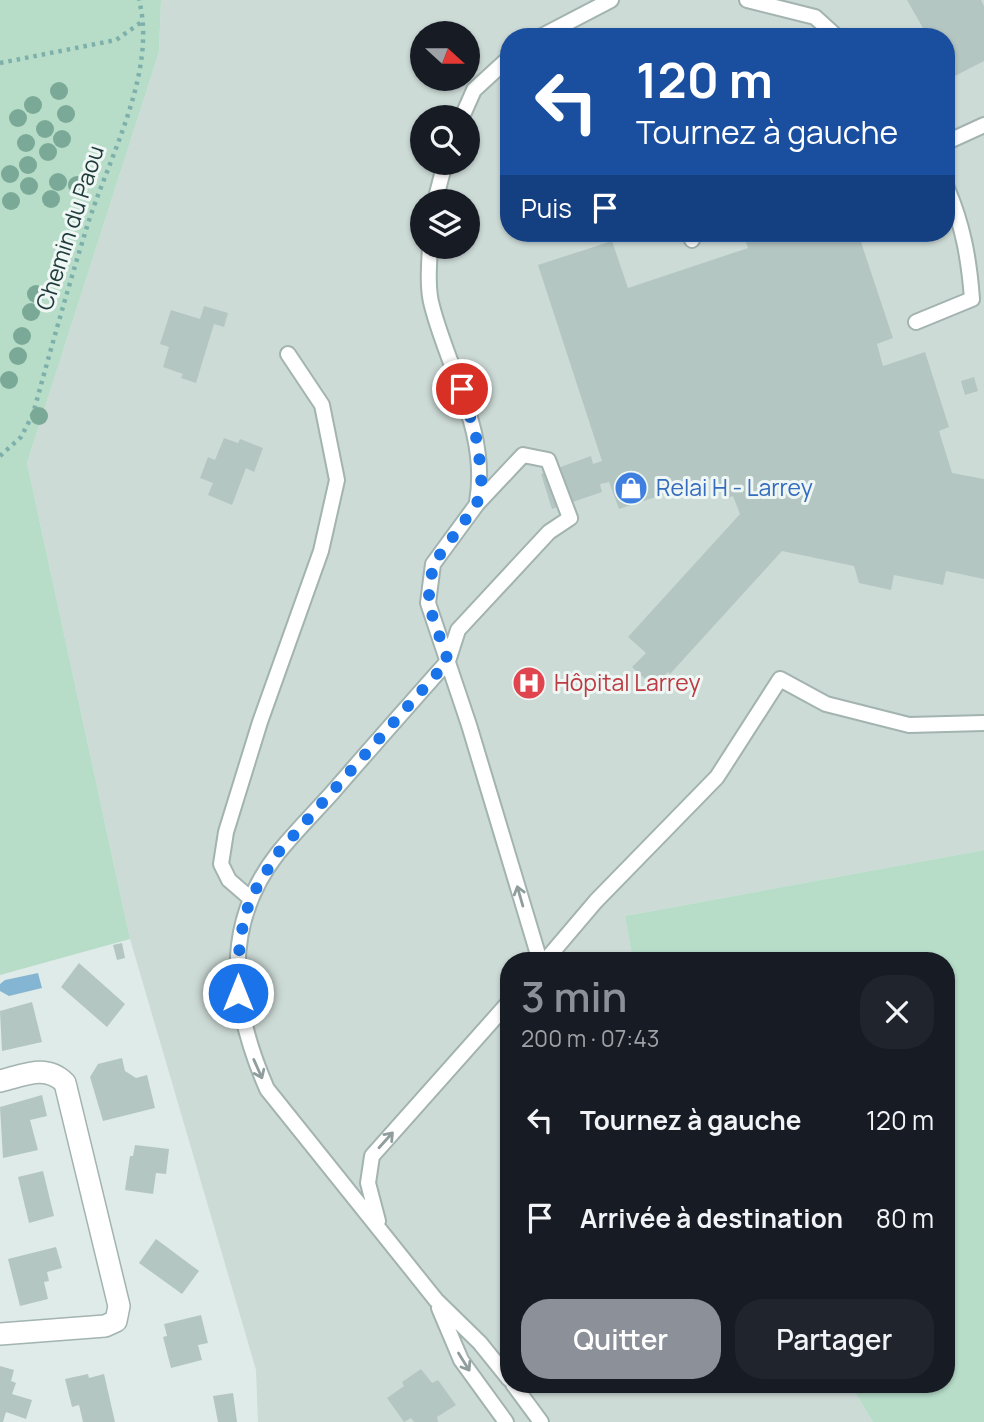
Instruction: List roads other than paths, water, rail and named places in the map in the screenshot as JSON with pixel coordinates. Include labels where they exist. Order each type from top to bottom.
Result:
[{"type":"street","points":[[0,1081],[44,1070],[55,1073],[65,1083],[119,1306],[116,1321],[105,1326],[0,1335]]},
{"type":"lane","points":[[557,28],[611,0]]},
{"type":"lane","points":[[747,0],[815,17],[827,28]]},
{"type":"lane","points":[[467,105],[474,90],[500,66]]},
{"type":"lane","points":[[955,138],[984,125]]},
{"type":"lane","points":[[916,322],[972,299],[970,261],[955,207]]},
{"type":"lane","points":[[430,259],[431,304],[454,365],[476,437],[482,476],[477,504]]},
{"type":"lane","points":[[250,899],[229,880],[221,864],[226,832],[260,722],[321,551],[337,480],[321,405],[288,354]]},
{"type":"lane","points":[[500,1368],[480,1343],[436,1300],[379,1226],[304,1139],[267,1089],[252,1054],[240,1012],[236,975],[242,930],[250,899],[277,854],[448,661],[458,630],[549,531],[570,518],[548,460],[523,455],[477,504],[433,564],[428,603],[448,661],[540,952]]},
{"type":"lane","points":[[551,952],[596,901],[717,777],[779,679],[826,704],[909,725],[984,723]]},
{"type":"lane","points":[[379,1226],[368,1183],[372,1156],[500,1012]]},
{"type":"lane","points":[[436,1300],[461,1360],[506,1422]]},
{"type":"lane","points":[[520,1393],[541,1422]]},
{"type":"water","points":[[38,973],[42,988],[9,996],[0,991],[0,984],[5,980]]},
{"type":"place","name":"Relai H - Larrey","points":[[631,488]]},
{"type":"place","name":"Hôpital Larrey","points":[[529,683]]}]
